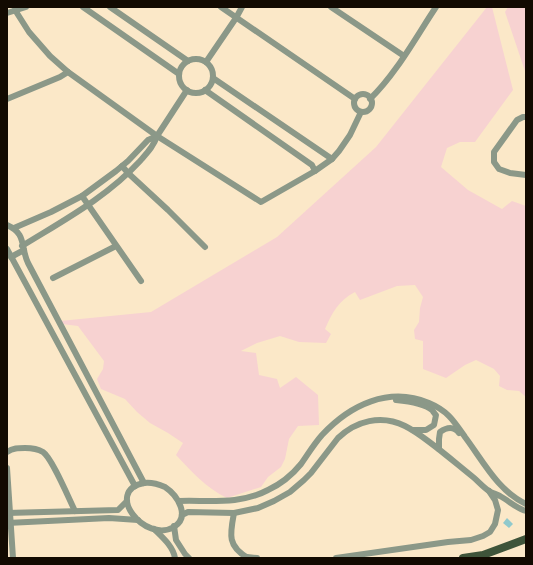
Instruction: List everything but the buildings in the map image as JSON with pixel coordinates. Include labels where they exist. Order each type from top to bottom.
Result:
[{"type":"main road","points":[[463,558],[483,554],[526,539]]},
{"type":"street","points":[[7,13],[26,7]]},
{"type":"street","points":[[83,7],[179,74]]},
{"type":"street","points":[[110,7],[188,61]]},
{"type":"street","points":[[221,7],[355,99]]},
{"type":"street","points":[[206,62],[242,7]]},
{"type":"street","points":[[331,7],[404,56]]},
{"type":"street","points":[[370,99],[379,91],[436,7]]},
{"type":"street","points":[[15,10],[33,37],[50,56],[68,72],[157,136],[261,202],[315,171],[332,158],[350,135],[361,112]]},
{"type":"street","points":[[199,59],[206,62],[211,67],[213,78],[210,85],[202,92],[194,93],[187,90],[182,84],[179,74],[182,66],[188,61],[199,59]]},
{"type":"street","points":[[7,99],[60,77],[68,72]]},
{"type":"street","points":[[213,78],[332,158]]},
{"type":"street","points":[[11,257],[88,205],[128,174],[154,144],[157,136],[187,90]]},
{"type":"street","points":[[205,90],[312,165],[315,171]]},
{"type":"street","points":[[361,95],[367,96],[370,99],[371,105],[366,111],[361,112],[356,110],[354,102],[356,97],[361,95]]},
{"type":"street","points":[[526,117],[517,120],[494,152],[494,162],[499,169],[510,173],[526,175]]},
{"type":"street","points":[[144,483],[28,263],[20,236],[9,226],[51,212],[82,196],[122,166],[148,140],[157,136]]},
{"type":"street","points":[[122,166],[128,174],[168,210],[205,247]]},
{"type":"street","points":[[82,196],[141,281]]},
{"type":"street","points":[[53,278],[116,246]]},
{"type":"street","points":[[7,250],[135,486]]},
{"type":"street","points":[[178,501],[233,501],[267,491],[294,471],[319,438],[338,420],[362,404],[376,399],[407,397],[422,400],[447,413],[504,489],[515,498],[526,504]]},
{"type":"street","points":[[384,398],[412,402],[431,409],[436,415],[434,425],[426,430],[413,430]]},
{"type":"street","points":[[182,515],[188,512],[234,513],[266,505],[290,492],[301,484],[338,438],[343,434],[354,426],[367,421],[381,420],[399,423],[413,430],[440,449],[489,491],[514,506],[526,511]]},
{"type":"street","points":[[440,449],[440,432],[450,427],[457,429],[464,440],[480,457]]},
{"type":"street","points":[[7,452],[12,449],[33,448],[44,453],[51,462],[75,511]]},
{"type":"street","points":[[7,468],[9,523],[13,558]]},
{"type":"street","points":[[150,482],[161,485],[171,492],[178,501],[181,506],[182,515],[180,520],[174,526],[165,530],[148,527],[138,520],[130,511],[127,502],[129,492],[135,486],[144,483],[150,482]]},
{"type":"street","points":[[336,558],[471,540],[483,536],[490,532],[495,524],[498,510],[495,500],[489,491]]},
{"type":"street","points":[[9,513],[118,510],[127,502]]},
{"type":"street","points":[[234,513],[230,535],[232,543],[241,554],[248,558],[257,558]]},
{"type":"street","points":[[9,523],[109,518],[138,520]]},
{"type":"street","points":[[174,526],[176,540],[189,558]]},
{"type":"street","points":[[154,529],[170,546],[174,552],[175,558]]},
{"type":"shaded area","points":[[487,7],[492,7],[513,90],[475,142],[460,142],[447,148],[441,167],[468,190],[502,209],[512,201],[526,206],[526,397],[519,391],[507,390],[499,386],[500,376],[494,369],[476,360],[465,365],[446,378],[423,369],[423,341],[415,339],[414,330],[419,322],[420,308],[423,297],[415,285],[397,286],[360,300],[355,292],[340,303],[333,312],[325,329],[331,334],[326,343],[299,342],[280,336],[257,343],[241,351],[256,353],[259,375],[277,379],[280,388],[296,377],[318,395],[319,425],[298,426],[289,439],[285,459],[281,467],[268,477],[261,487],[227,498],[219,494],[199,479],[176,455],[183,443],[150,423],[125,399],[101,389],[97,379],[103,369],[104,361],[78,326],[62,324],[60,321],[151,312],[277,237],[376,147]]},
{"type":"shaded area","points":[[508,7],[526,7],[526,74],[505,12]]}]
